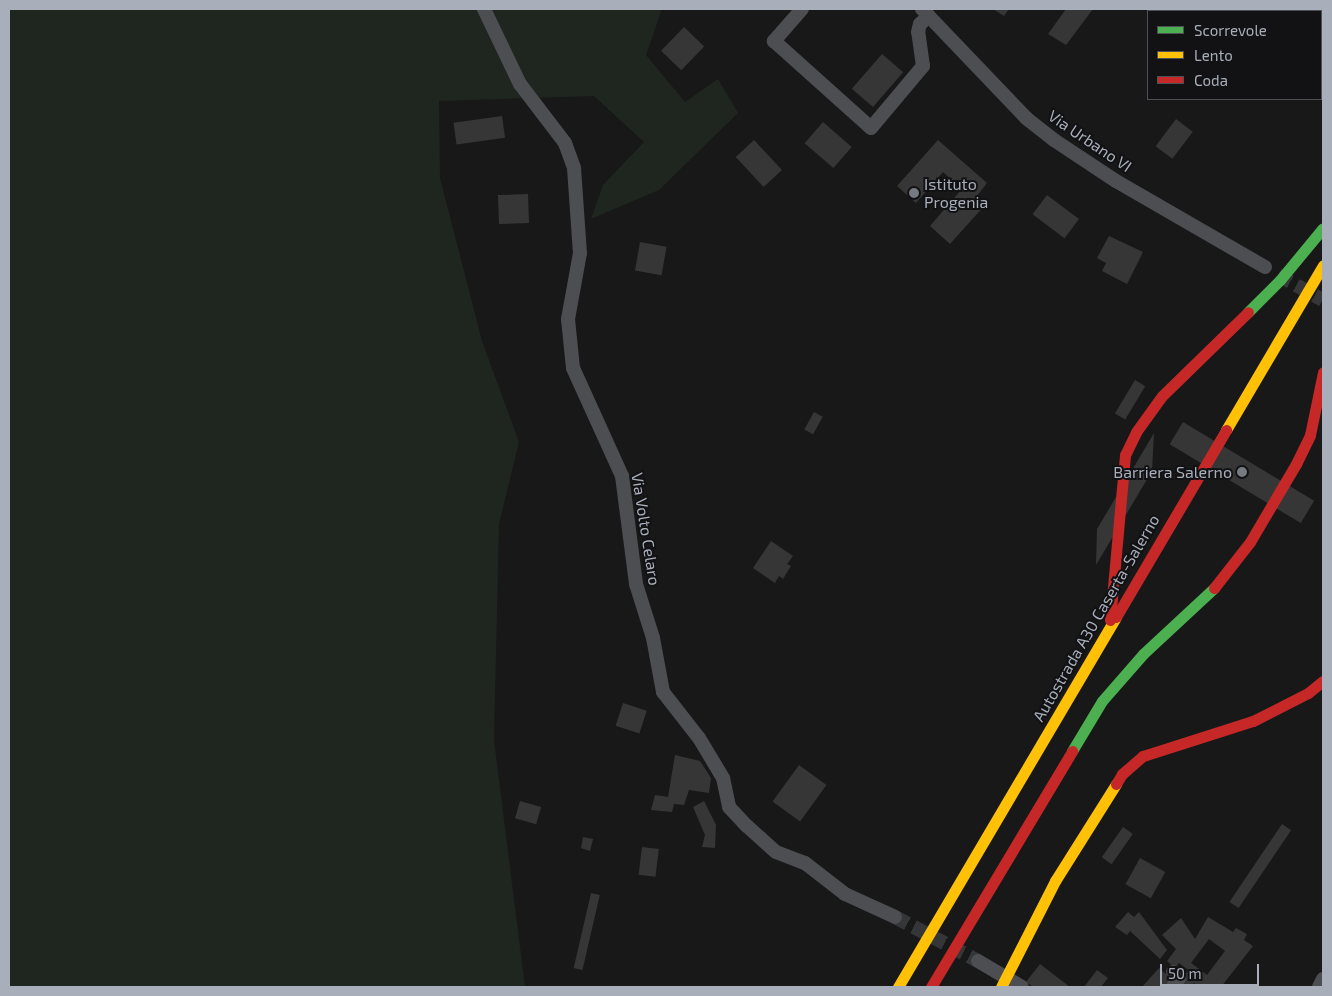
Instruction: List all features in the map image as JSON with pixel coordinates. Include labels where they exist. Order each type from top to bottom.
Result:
[{"type":"main road","points":[[1110,626],[1121,478],[1125,455],[1136,432],[1162,396],[1280,280],[1323,228]]},
{"type":"main road","name":"Autostrada A30 Caserta-Salerno","points":[[898,987],[1323,265]]},
{"type":"main road","points":[[932,987],[1102,701],[1143,654],[1218,584],[1250,542],[1296,464],[1310,435],[1323,372]]},
{"type":"main road","points":[[1004,982],[1055,881],[1122,774],[1144,756],[1253,721],[1308,693],[1323,681]]},
{"type":"street","name":"Via Volto Celaro","points":[[484,9],[520,84],[565,144],[574,168],[580,253],[568,319],[573,368],[622,476],[636,584],[653,638],[663,692],[699,738],[723,778],[729,806],[747,826],[776,852],[805,863],[846,894],[895,917]]},
{"type":"street","points":[[800,10],[774,41],[871,128],[923,66],[918,32],[925,12]]},
{"type":"street","name":"Via Urbano VI","points":[[925,12],[1026,118],[1054,140],[1116,181],[1265,267]]},
{"type":"street","points":[[978,961],[1004,982],[1022,987]]},
{"type":"street","points":[[1173,972],[1179,978],[1173,987]]},
{"type":"street","points":[[1319,987],[1323,979]]},
{"type":"shaded area","points":[[9,9],[662,9],[646,55],[685,102],[718,79],[738,113],[659,190],[591,219],[603,185],[644,142],[594,96],[439,101],[440,178],[482,341],[519,442],[499,524],[494,740],[525,987],[9,987]]},
{"type":"building","points":[[993,9],[1009,9],[1004,16]]},
{"type":"building","points":[[1066,9],[1093,9],[1066,45],[1048,34]]},
{"type":"building","points":[[684,27],[704,46],[681,70],[661,51]]},
{"type":"building","points":[[882,54],[903,72],[873,107],[852,89]]},
{"type":"building","points":[[502,116],[505,138],[457,145],[453,123]]},
{"type":"building","points":[[1176,119],[1193,132],[1172,159],[1156,146]]},
{"type":"building","points":[[823,122],[852,147],[833,168],[805,143]]},
{"type":"building","points":[[754,140],[782,170],[764,187],[736,157]]},
{"type":"building","name":"Istituto Progenia","points":[[938,140],[987,183],[976,197],[985,205],[950,244],[930,226],[962,189],[943,172],[916,203],[897,186]]},
{"type":"building","points":[[528,194],[529,223],[499,224],[498,195]]},
{"type":"building","points":[[1047,195],[1079,219],[1065,238],[1033,214]]},
{"type":"building","points":[[1109,236],[1143,252],[1127,284],[1102,271],[1106,263],[1097,258]]},
{"type":"building","points":[[640,242],[667,247],[662,275],[635,271]]},
{"type":"building","points":[[1135,380],[1145,386],[1125,420],[1115,413]]},
{"type":"building","points":[[814,412],[823,417],[813,434],[804,429]]},
{"type":"building","name":"Barriera Salerno","points":[[1183,422],[1314,501],[1301,523],[1170,444]]},
{"type":"building","name":"Barriera Salerno","points":[[1154,433],[1152,471],[1096,565],[1097,529]]},
{"type":"building","points":[[771,541],[793,556],[787,564],[791,566],[783,579],[779,576],[775,583],[753,568]]},
{"type":"building","points":[[623,703],[647,711],[639,734],[616,726]]},
{"type":"building","points":[[675,755],[700,761],[711,778],[709,793],[689,790],[684,805],[674,804],[672,812],[651,810],[655,795],[668,797]]},
{"type":"building","points":[[799,765],[827,785],[800,821],[773,801]]},
{"type":"building","points":[[520,801],[541,807],[536,824],[515,818]]},
{"type":"building","points":[[704,801],[716,825],[715,848],[702,847],[705,835],[693,807]]},
{"type":"building","points":[[1282,824],[1291,830],[1239,908],[1229,902]]},
{"type":"building","points":[[1123,827],[1133,834],[1112,864],[1102,857]]},
{"type":"building","points":[[583,837],[593,839],[590,851],[581,848]]},
{"type":"building","points":[[642,847],[659,849],[655,877],[639,875]]},
{"type":"building","points":[[1140,858],[1165,872],[1151,898],[1125,884]]},
{"type":"building","points":[[591,893],[600,895],[582,970],[574,968]]},
{"type":"building","points":[[1128,912],[1134,917],[1139,912],[1167,950],[1160,959],[1130,931],[1127,935],[1115,927]]},
{"type":"building","points":[[1208,917],[1233,932],[1236,928],[1247,934],[1244,940],[1253,946],[1221,987],[1200,987],[1194,983],[1191,987],[1177,987],[1188,970],[1179,963],[1175,968],[1167,961],[1176,949],[1162,935],[1181,918],[1195,939]],"holes":[[[1209,939],[1225,951],[1207,975],[1191,963]]]},
{"type":"building","points":[[1040,964],[1070,987],[1033,987],[1026,982]]},
{"type":"building","points":[[1159,968],[1174,981],[1169,987],[1142,987]]},
{"type":"building","points":[[1097,970],[1108,978],[1101,987],[1084,987]]},
{"type":"tunnel","points":[[1278,275],[1323,300]]},
{"type":"tunnel","points":[[895,917],[978,961]]},
{"type":"traffic: fast","points":[[1248,312],[1280,280],[1323,228]]},
{"type":"traffic: fast","points":[[1072,751],[1102,701],[1143,654],[1214,588]]},
{"type":"traffic: slow","points":[[1226,430],[1323,265]]},
{"type":"traffic: slow","points":[[898,987],[1116,617]]},
{"type":"traffic: slow","points":[[1001,987],[1055,881],[1116,784]]},
{"type":"traffic: jam","points":[[1110,620],[1125,455],[1136,432],[1162,396],[1248,312]]},
{"type":"traffic: jam","points":[[1214,588],[1250,542],[1296,464],[1310,435],[1323,372]]},
{"type":"traffic: jam","points":[[1116,617],[1226,430]]},
{"type":"traffic: jam","points":[[1116,784],[1122,774],[1143,756],[1253,721],[1308,693],[1323,681]]},
{"type":"traffic: jam","points":[[931,987],[1072,751]]},
{"type":"place","name":"Istituto Progenia","points":[[914,193]]},
{"type":"place","name":"Barriera Salerno","points":[[1242,472]]}]
